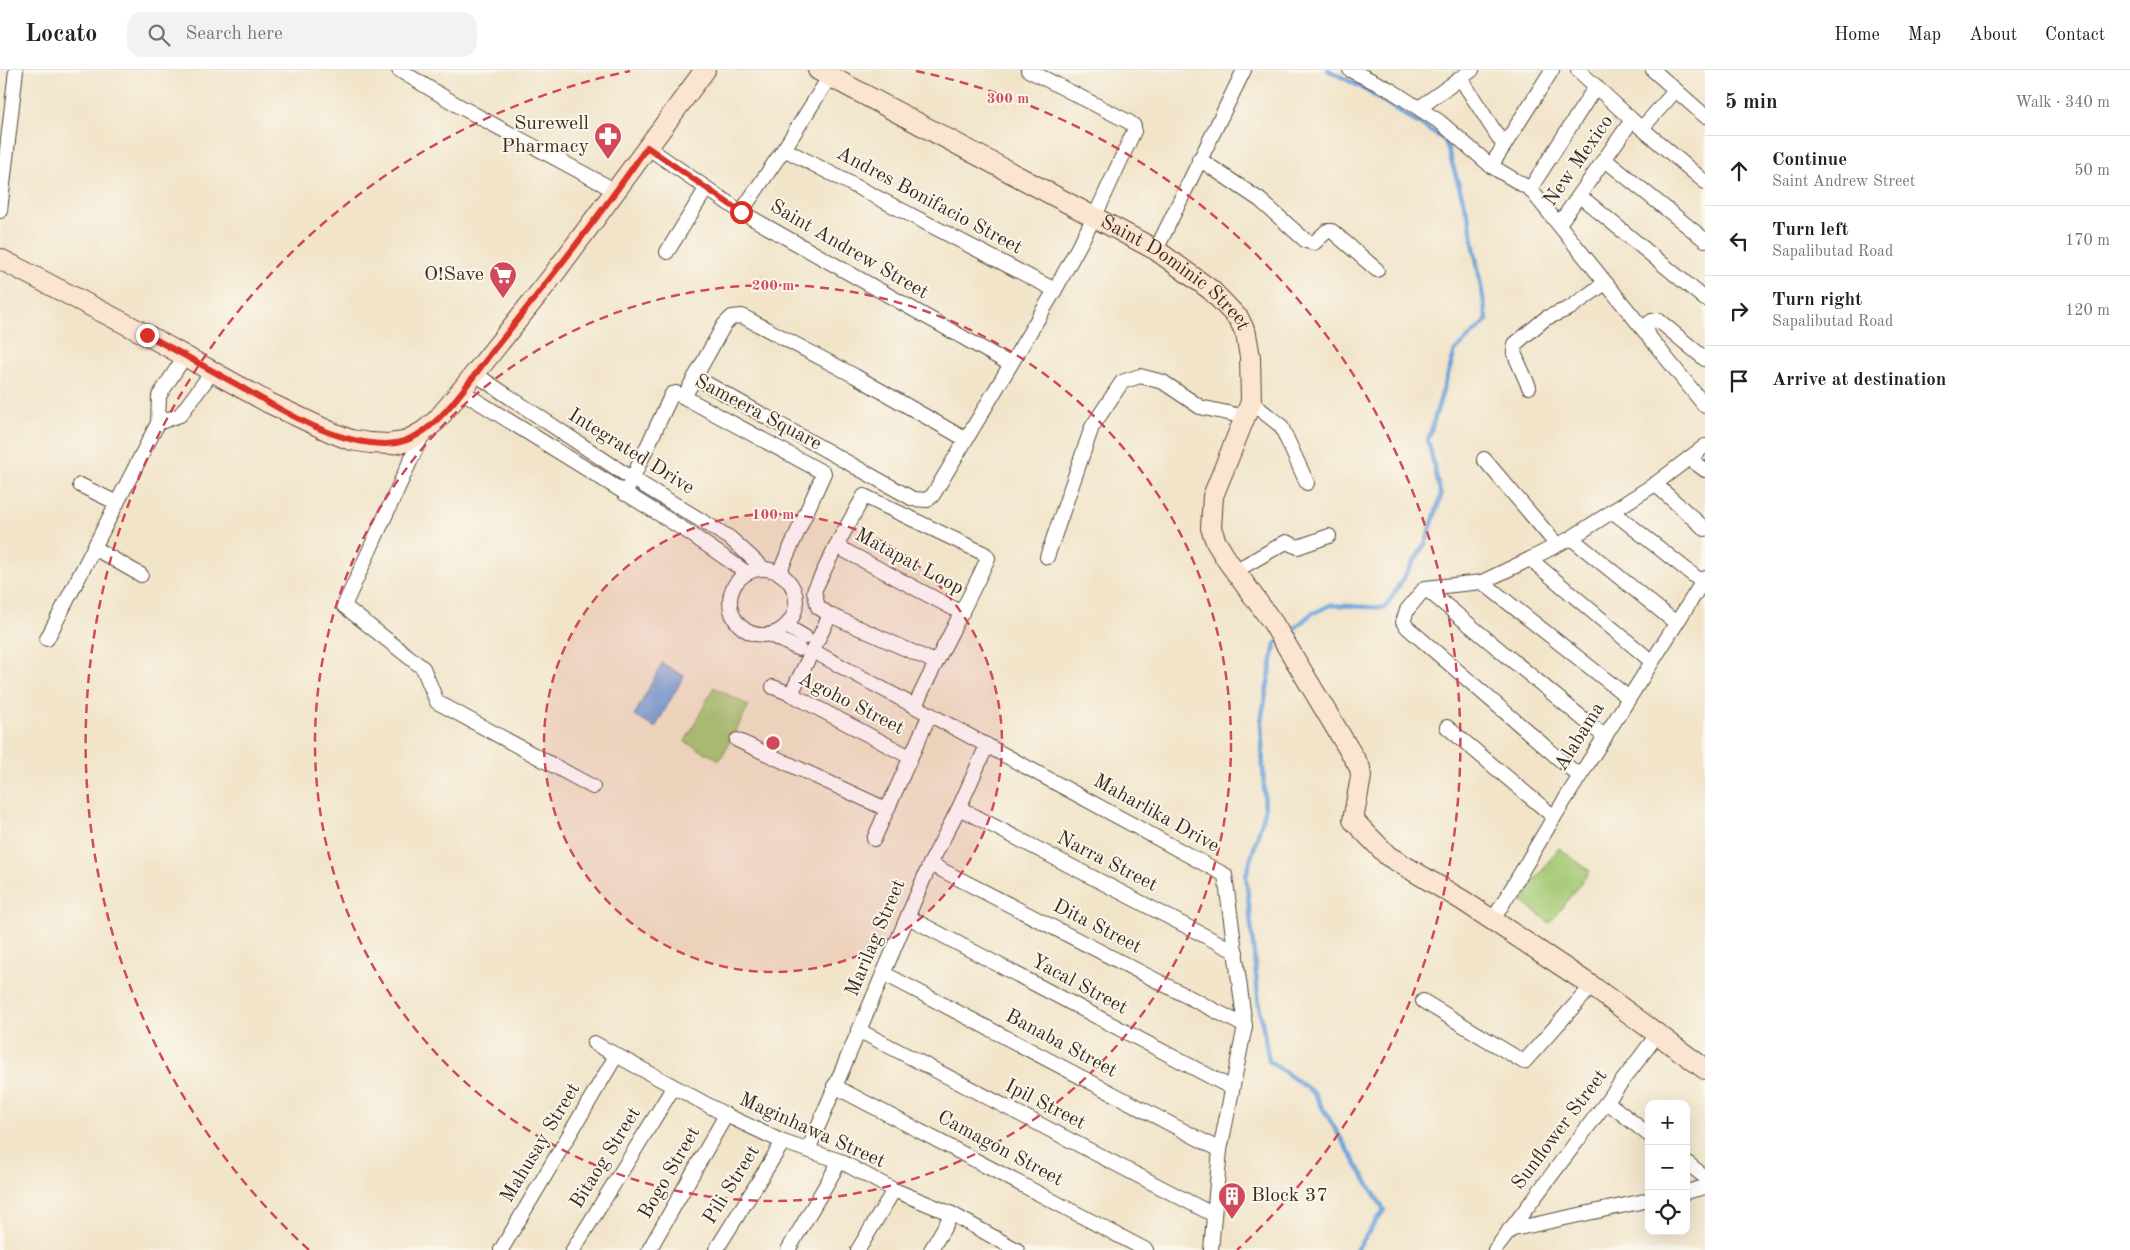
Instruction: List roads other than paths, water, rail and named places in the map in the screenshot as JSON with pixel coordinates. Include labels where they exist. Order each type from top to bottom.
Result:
[{"type":"street","points":[[0,211],[16,70]]},
{"type":"street","points":[[399,70],[458,106],[616,191]]},
{"type":"street","points":[[0,259],[185,356],[277,407],[351,440],[389,444],[404,442],[424,431],[437,420],[475,374],[552,278],[705,70]]},
{"type":"street","points":[[695,377],[919,501],[927,500],[934,495],[965,439],[1055,290],[1096,216],[1134,131],[1134,126],[1028,70]]},
{"type":"street","points":[[1156,250],[1244,70]]},
{"type":"street","points":[[1350,70],[1388,89],[1419,108],[1440,122],[1491,166],[1530,189],[1705,406]]},
{"type":"street","points":[[1491,166],[1552,70]]},
{"type":"street","points":[[1578,70],[1705,182]]},
{"type":"street","points":[[1654,70],[1705,116]]},
{"type":"street","points":[[741,212],[784,149],[824,73]]},
{"type":"street","name":"Saint Dominic Street","points":[[824,73],[1096,216],[1156,250],[1211,290],[1239,319],[1246,334],[1250,356],[1248,409],[1213,496],[1211,528],[1216,542],[1273,623],[1360,768],[1361,777],[1353,820],[1388,856],[1493,920],[1592,986],[1705,1069]]},
{"type":"street","points":[[1419,108],[1466,74],[1504,146]]},
{"type":"street","points":[[1530,189],[1596,86]]},
{"type":"street","name":"New Mexico","points":[[1559,224],[1580,196],[1604,158],[1637,124],[1676,90]]},
{"type":"street","name":"Saint Andrew Street","points":[[647,147],[741,212],[1010,364]]},
{"type":"street","name":"Andres Bonifacio Street","points":[[784,149],[1055,290]]},
{"type":"street","points":[[1604,158],[1705,240]]},
{"type":"street","points":[[1199,160],[1260,200],[1306,241],[1314,243],[1327,232],[1332,231],[1376,270]]},
{"type":"street","points":[[668,252],[706,189]]},
{"type":"street","points":[[1580,196],[1705,299]]},
{"type":"street","points":[[1529,387],[1514,353],[1515,344],[1546,318],[1570,308],[1605,283]]},
{"type":"street","points":[[684,397],[728,320],[736,315],[742,316],[855,376],[965,439]]},
{"type":"street","points":[[1642,328],[1652,321],[1658,320],[1705,358]]},
{"type":"street","points":[[47,639],[158,423],[159,396],[185,356]]},
{"type":"street","points":[[158,423],[180,415],[213,371]]},
{"type":"street","name":"Integrated Drive","points":[[475,374],[632,478],[730,538],[763,568]]},
{"type":"street","points":[[1048,557],[1092,427],[1122,382],[1140,376],[1163,382],[1200,407],[1248,409],[1281,426],[1307,483]]},
{"type":"street","name":"Integrated Drive","points":[[461,391],[688,532],[747,573]]},
{"type":"street","name":"Sameera Square","points":[[625,494],[672,394],[676,393],[684,397],[824,473],[779,573]]},
{"type":"street","points":[[424,431],[344,606],[424,668],[437,702],[592,787]]},
{"type":"street","points":[[1579,776],[1408,628],[1403,622],[1407,610],[1425,588],[1482,582],[1571,538],[1655,484],[1705,446]]},
{"type":"street","points":[[1689,458],[1705,470]]},
{"type":"street","points":[[1484,459],[1557,545]]},
{"type":"street","points":[[1655,484],[1705,528]]},
{"type":"street","points":[[80,485],[117,503]]},
{"type":"street","name":"Matapat Loop","points":[[915,706],[935,662],[962,613],[988,558],[985,554],[864,496],[814,591],[818,607],[830,615],[935,662]]},
{"type":"street","points":[[662,517],[670,501]]},
{"type":"street","points":[[1612,512],[1704,580]]},
{"type":"street","points":[[1235,571],[1286,542],[1298,548],[1329,536]]},
{"type":"street","points":[[1571,538],[1676,623]]},
{"type":"street","name":"Matapat Loop","points":[[836,546],[962,613]]},
{"type":"street","points":[[94,548],[141,575]]},
{"type":"street","points":[[1530,559],[1651,661]]},
{"type":"street","points":[[770,635],[786,626],[794,613],[796,598],[793,588],[787,579],[779,573],[763,568],[747,573],[739,579],[733,588],[730,598],[734,618],[741,627],[750,632],[770,635],[808,647]]},
{"type":"street","name":"Alabama","points":[[1493,920],[1579,776],[1704,580]]},
{"type":"street","points":[[1482,582],[1628,698]]},
{"type":"street","points":[[1425,588],[1605,737]]},
{"type":"street","points":[[791,694],[808,647],[830,615]]},
{"type":"street","points":[[786,626],[808,647]]},
{"type":"street","name":"Maharlika Drive","points":[[808,647],[1225,874],[1245,1026],[1220,1150],[1211,1250]]},
{"type":"street","name":"Agoho Street","points":[[773,687],[791,694],[910,757]]},
{"type":"street","points":[[874,839],[886,808],[930,714]]},
{"type":"street","points":[[1447,727],[1554,817]]},
{"type":"street","points":[[736,740],[886,808]]},
{"type":"street","name":"Marilag Street","points":[[808,1150],[930,864],[959,808],[987,745]]},
{"type":"street","name":"Narra Street","points":[[959,808],[1236,952]]},
{"type":"street","name":"Dita Street","points":[[930,864],[1245,1026]]},
{"type":"street","name":"Yacal Street","points":[[908,917],[1232,1088]]},
{"type":"street","name":"Banaba Street","points":[[883,973],[1220,1150]]},
{"type":"street","points":[[1423,1002],[1524,1062],[1592,986]]},
{"type":"street","name":"Ipil Street","points":[[858,1030],[1214,1215]]},
{"type":"street","name":"Sunflower Street","points":[[1495,1250],[1657,1035]]},
{"type":"street","name":"Maginhawa Street","points":[[594,1043],[726,1116],[783,1142],[840,1161],[894,1190],[952,1214],[1008,1248]]},
{"type":"street","name":"Mahusay Street","points":[[501,1250],[616,1056]]},
{"type":"street","name":"Camagon Street","points":[[834,1086],[1146,1250]]},
{"type":"street","name":"Bitaog Street","points":[[573,1250],[673,1088]]},
{"type":"street","points":[[1607,1102],[1645,1132]]},
{"type":"street","name":"Bogo Street","points":[[649,1250],[726,1116]]},
{"type":"street","name":"Pili Street","points":[[716,1250],[783,1142]]},
{"type":"street","points":[[788,1250],[840,1161]]},
{"type":"street","points":[[1690,1165],[1705,1176]]},
{"type":"street","points":[[1690,1191],[1705,1187]]},
{"type":"street","points":[[858,1250],[894,1190]]},
{"type":"street","points":[[1509,1230],[1645,1201]]},
{"type":"street","points":[[931,1250],[952,1214]]},
{"type":"water","points":[[662,663],[684,676],[655,728],[634,716]]},
{"type":"waterway","points":[[1286,636],[1311,614],[1331,605],[1385,608],[1426,542],[1441,496],[1428,440],[1455,351],[1487,320],[1469,219],[1445,140],[1359,86],[1328,70]]},
{"type":"waterway","points":[[1278,642],[1275,644],[1261,721],[1265,811],[1246,875],[1259,1005],[1269,1061],[1313,1092],[1384,1210],[1356,1250]]},
{"type":"place","name":"Surewell Pharmacy","points":[[608,160]]},
{"type":"place","name":"O!Save","points":[[503,299]]},
{"type":"place","name":"Block 37","points":[[1232,1220]]}]
